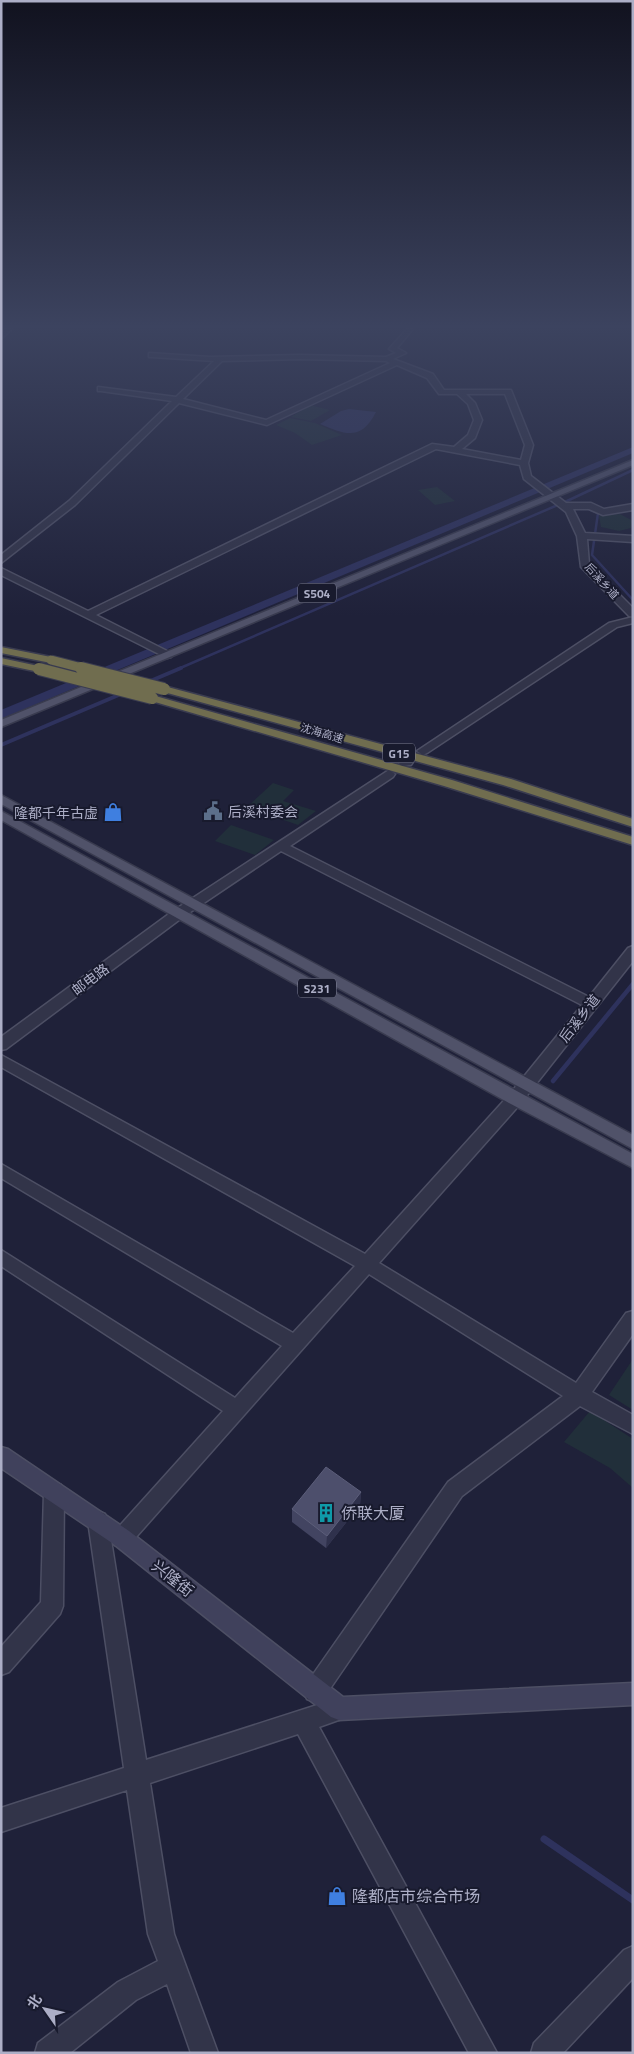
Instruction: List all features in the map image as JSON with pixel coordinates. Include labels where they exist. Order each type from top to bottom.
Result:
[{"type":"highway","name":"沈海高速","points":[[1,650],[51,660],[164,689],[507,782],[633,823]]},
{"type":"highway","name":"沈海高速","points":[[1,661],[152,698],[448,783],[633,841]]},
{"type":"main road","name":"S504","points":[[1,724],[166,655],[557,501],[633,462]]},
{"type":"main road","name":"S231","points":[[1,799],[343,984],[633,1162]]},
{"type":"main road","name":"S231","points":[[1,815],[178,914],[336,998],[520,1092],[633,1143]]},
{"type":"street","points":[[1,560],[72,503],[152,425]]},
{"type":"street","points":[[455,450],[472,436],[476,425]]},
{"type":"street","points":[[88,615],[435,446],[524,464],[529,445],[521,425]]},
{"type":"street","name":"后溪乡道","points":[[524,464],[527,477],[570,511],[590,537],[584,565],[633,614]]},
{"type":"street","points":[[557,501],[591,506],[603,512],[633,507]]},
{"type":"street","points":[[590,537],[633,539]]},
{"type":"street","points":[[1,571],[166,655]]},
{"type":"street","points":[[422,751],[613,625],[633,620]]},
{"type":"street","name":"邮电路","points":[[1,1045],[178,914],[389,774]]},
{"type":"street","points":[[281,846],[591,1004]]},
{"type":"street","name":"后溪乡道","points":[[122,1538],[520,1092],[633,951]]},
{"type":"street","points":[[1,1060],[367,1264],[579,1395],[633,1425]]},
{"type":"street","points":[[1,1170],[295,1344]]},
{"type":"street","points":[[1,1256],[237,1410]]},
{"type":"street","points":[[315,1690],[455,1490],[579,1395],[633,1319]]},
{"type":"street","name":"兴隆街","points":[[1,1456],[122,1538],[338,1709]]},
{"type":"street","points":[[1,1664],[52,1606],[54,1492]]},
{"type":"street","points":[[98,1521],[160,1934],[206,2053]]},
{"type":"street","points":[[1,1820],[338,1709],[633,1694]]},
{"type":"street","points":[[303,1720],[484,2053]]},
{"type":"street","points":[[544,2053],[633,1959]]},
{"type":"street","points":[[48,2053],[127,1991],[173,1967]]},
{"type":"shaded area","points":[[276,425],[319,425],[342,435],[312,445],[295,433]]},
{"type":"shaded area","points":[[437,487],[455,501],[435,505],[418,490]]},
{"type":"shaded area","points":[[620,514],[633,521],[631,528],[619,531],[601,527],[599,516]]},
{"type":"shaded area","points":[[273,783],[294,790],[283,801],[316,811],[298,825],[247,807]]},
{"type":"shaded area","points":[[231,825],[274,840],[255,855],[215,841]]},
{"type":"shaded area","points":[[633,1359],[633,1410],[609,1395]]},
{"type":"shaded area","points":[[590,1411],[633,1439],[633,1488],[610,1468],[564,1442]]},
{"type":"water","points":[[322,425],[367,425],[365,428],[352,433],[338,431]]},
{"type":"building","name":"侨联大厦","points":[[326,1467],[361,1492],[327,1536],[292,1509]]},
{"type":"waterway","points":[[1,715],[633,450]]},
{"type":"waterway","points":[[178,669],[567,501],[633,470]]},
{"type":"waterway","points":[[584,507],[598,513],[592,555],[633,600]]},
{"type":"waterway","points":[[148,682],[181,668]]},
{"type":"waterway","points":[[1,745],[121,694]]},
{"type":"waterway","points":[[553,1081],[633,984]]},
{"type":"waterway","points":[[544,1839],[633,1900]]},
{"type":"place","name":"后溪村委会","points":[[213,811]]},
{"type":"place","name":"隆都千年古虚","points":[[113,812]]},
{"type":"place","name":"侨联大厦","points":[[326,1513]]},
{"type":"place","name":"隆都店市综合市场","points":[[337,1896]]}]
